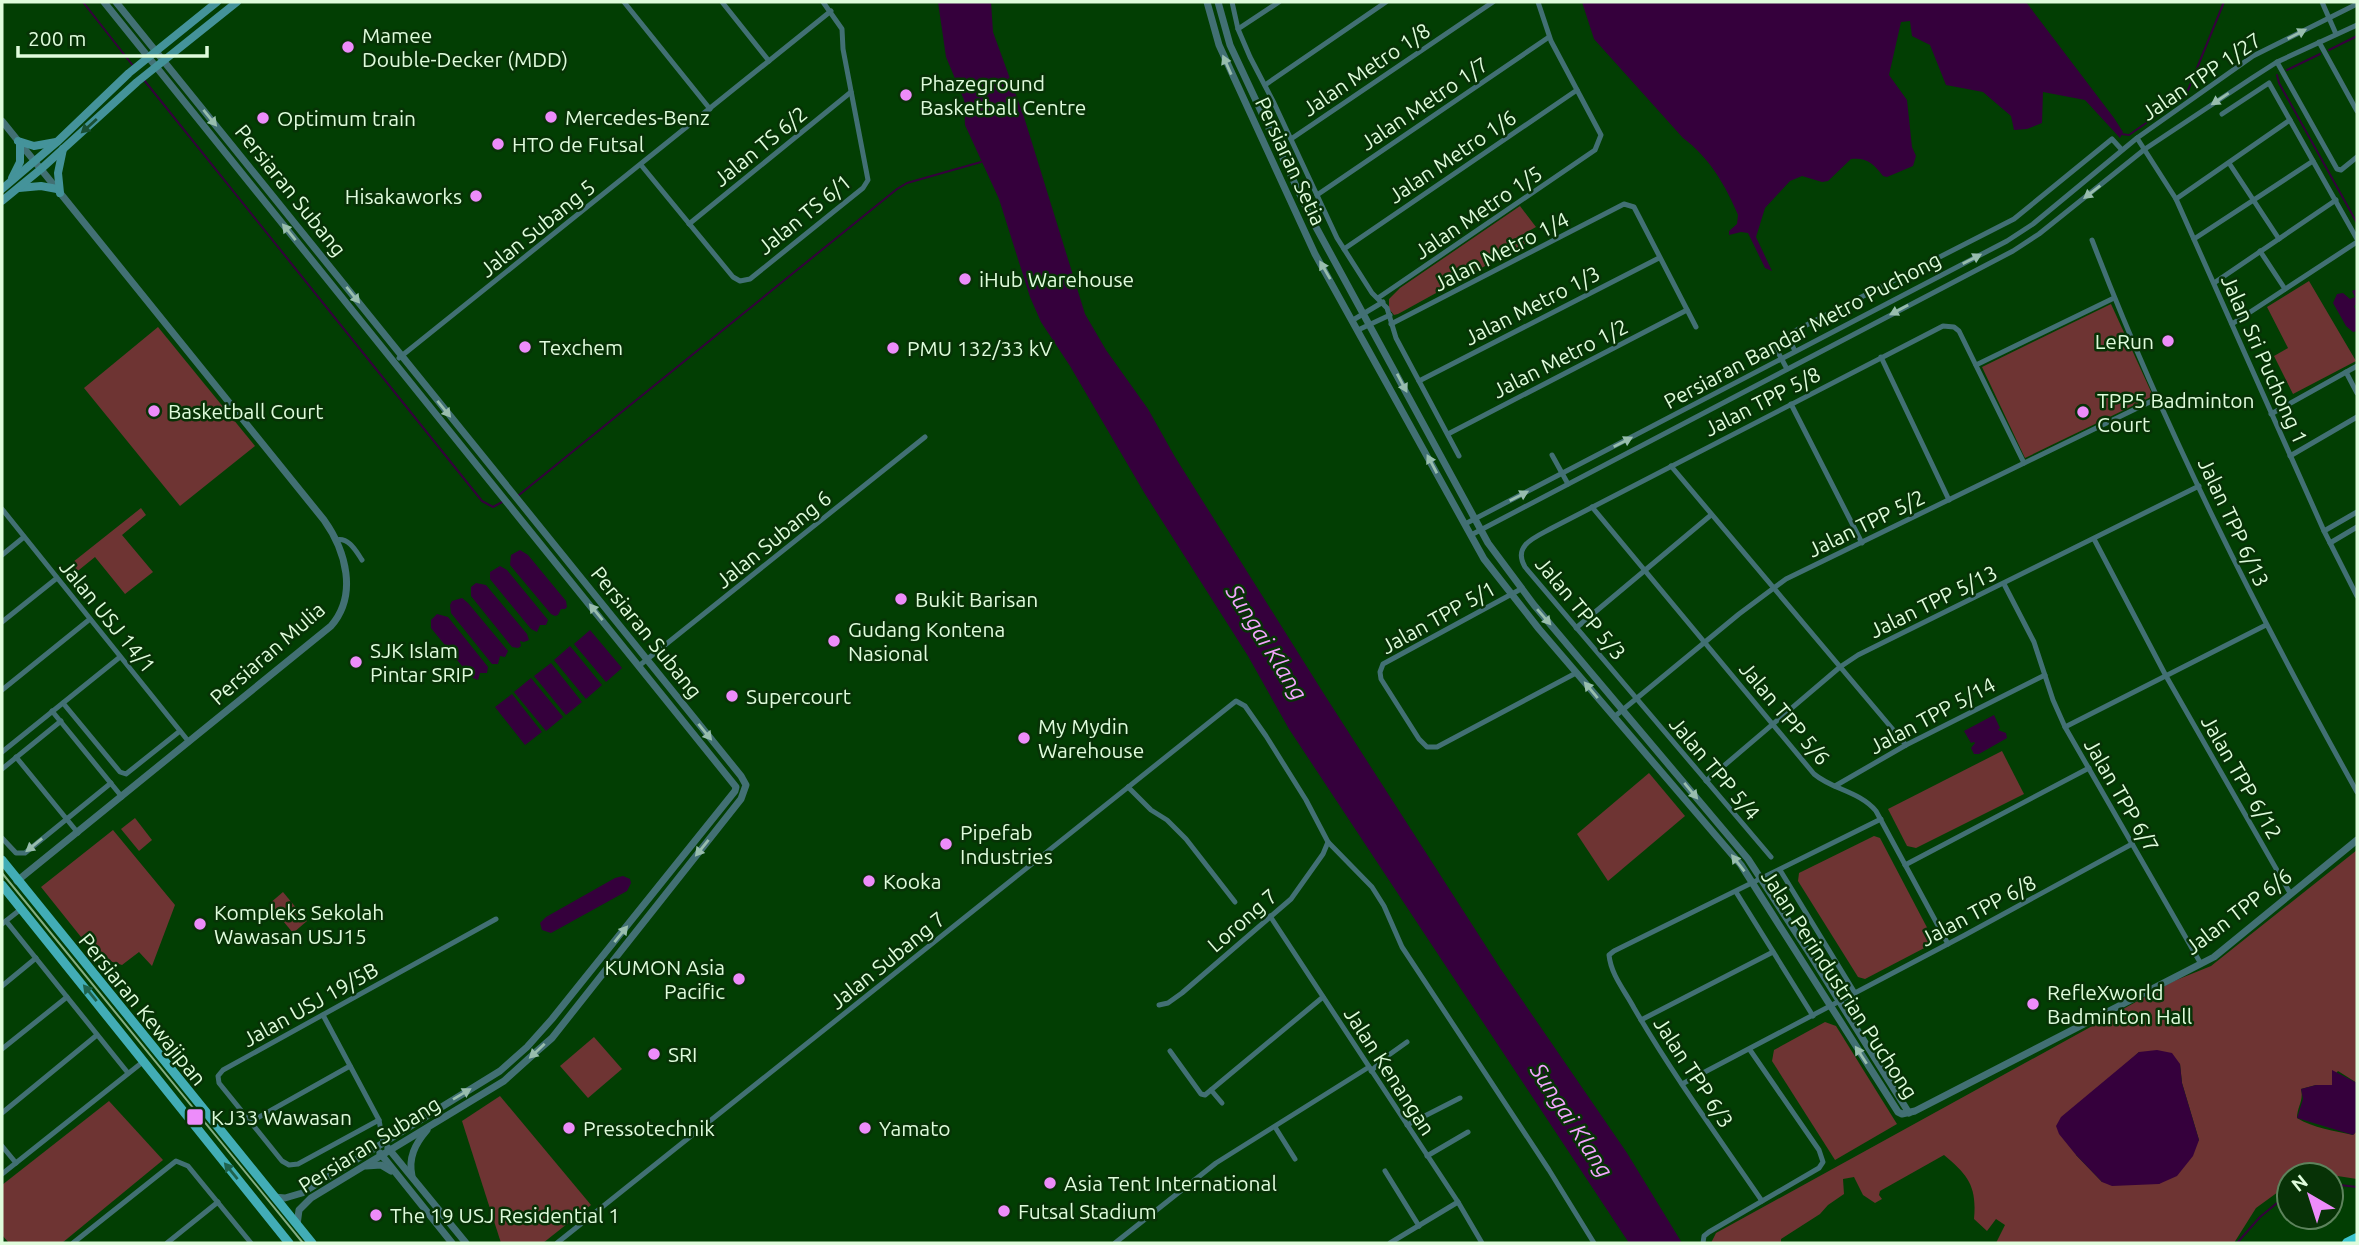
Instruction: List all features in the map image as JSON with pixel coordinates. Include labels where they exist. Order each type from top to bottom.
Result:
[{"type":"highway","points":[[2347,1243],[2357,1238]]},
{"type":"main road","points":[[2,201],[41,169],[129,73],[217,2]]},
{"type":"main road","points":[[5,186],[35,161],[60,146],[237,2]]},
{"type":"main road","points":[[5,186],[20,162],[19,142],[34,146],[60,146]]},
{"type":"main road","points":[[17,188],[41,186],[59,191],[60,146]]},
{"type":"main road","name":"Persiaran Kewajipan","points":[[2,860],[312,1243]]},
{"type":"main road","name":"Persiaran Kewajipan","points":[[2,885],[289,1243]]},
{"type":"street","name":"Persiaran Subang","points":[[104,2],[149,57],[164,61],[506,486],[643,662],[733,782],[735,791],[552,1018],[527,1047],[500,1071],[302,1193],[285,1198],[273,1196]]},
{"type":"street","name":"Persiaran Subang","points":[[116,2],[149,57],[153,69],[516,515],[746,785],[744,794],[544,1045],[504,1080],[358,1168],[302,1206],[297,1225]]},
{"type":"street","points":[[624,2],[710,108]]},
{"type":"street","points":[[722,2],[769,61]]},
{"type":"street","points":[[823,2],[831,11]]},
{"type":"street","name":"Persiaran Setia","points":[[1207,2],[1219,45],[1247,109],[1315,254],[1358,330]]},
{"type":"street","name":"Persiaran Setia","points":[[1219,2],[1230,45],[1311,218],[1373,322]]},
{"type":"street","points":[[1232,2],[1237,29],[1317,195],[1344,249],[1372,293],[1387,308],[1396,338],[1459,456]]},
{"type":"street","points":[[1237,29],[1279,2]]},
{"type":"street","points":[[1265,85],[1386,2]]},
{"type":"street","name":"Jalan Metro 1/8","points":[[1291,139],[1493,2]]},
{"type":"street","points":[[1538,2],[1549,37],[1577,90]]},
{"type":"street","points":[[2322,2],[2336,34]]},
{"type":"street","name":"Jalan TPP 1/27","points":[[2137,138],[2253,56],[2357,4]]},
{"type":"street","name":"Jalan Subang 5","points":[[393,362],[831,11]]},
{"type":"street","name":"Jalan TS 6/1","points":[[641,164],[733,277],[740,281],[750,279],[863,188],[868,180],[843,49],[842,29],[831,11]]},
{"type":"street","name":"Jalan TPP 1/27","points":[[2145,149],[2277,62],[2357,25]]},
{"type":"street","name":"Jalan Metro 1/7","points":[[1317,195],[1549,37]]},
{"type":"street","points":[[2319,42],[2357,111]]},
{"type":"street","points":[[2277,62],[2337,169],[2341,170],[2357,157]]},
{"type":"street","points":[[2222,114],[2269,83],[2357,240],[2232,324]]},
{"type":"street","name":"Jalan Metro 1/5","points":[[1353,320],[1595,150],[1601,135],[1577,90]]},
{"type":"street","name":"Jalan Metro 1/6","points":[[1344,249],[1577,90]]},
{"type":"street","name":"Jalan TS 6/2","points":[[689,224],[851,92]]},
{"type":"street","points":[[2176,199],[2290,120]]},
{"type":"street","name":"Persiaran Mulia","points":[[2,121],[309,501],[336,540],[345,560],[346,583],[344,601],[337,619],[17,881]]},
{"type":"street","name":"Jalan Sri Puchong 1","points":[[2137,138],[2176,199],[2324,531],[2357,596]]},
{"type":"street","name":"Persiaran Bandar Metro Puchong","points":[[1465,524],[2021,233],[2137,138]]},
{"type":"street","points":[[1795,351],[1787,335],[2014,219],[2112,139],[2122,150]]},
{"type":"street","name":"Persiaran Bandar Metro Puchong","points":[[1471,535],[2026,243],[2145,149]]},
{"type":"street","points":[[2194,239],[2313,161]]},
{"type":"street","points":[[2229,163],[2279,239]]},
{"type":"street","points":[[2214,283],[2336,200]]},
{"type":"street","name":"Jalan Metro 1/4","points":[[1391,324],[1624,204],[1634,207],[1659,258]]},
{"type":"street","name":"Jalan TPP 6/13","points":[[2092,240],[2114,298],[2199,486],[2266,625],[2357,792]]},
{"type":"street","points":[[2260,251],[2285,289]]},
{"type":"street","points":[[1659,258],[1696,327]]},
{"type":"street","name":"Jalan Metro 1/3","points":[[1419,382],[1659,258]]},
{"type":"street","points":[[2024,463],[1976,365],[2114,298]]},
{"type":"street","name":"Jalan Metro 1/2","points":[[1448,434],[1687,310]]},
{"type":"street","points":[[1358,330],[1390,315]]},
{"type":"street","name":"Jalan Perindustrian Puchong","points":[[1373,322],[1500,561],[1742,852],[1762,879],[1909,1113]]},
{"type":"street","name":"Jalan TPP 5/8","points":[[1573,517],[1943,326],[1954,327],[1976,365]]},
{"type":"street","name":"Jalan Perindustrian Puchong","points":[[1358,330],[1484,559],[1576,673],[1741,865],[1898,1112],[1909,1113]]},
{"type":"street","points":[[1773,343],[1787,369]]},
{"type":"street","points":[[1881,357],[1949,500]]},
{"type":"street","points":[[2271,414],[2357,366]]},
{"type":"street","points":[[2346,372],[2357,393]]},
{"type":"street","name":"Jalan TPP 5/2","points":[[1614,717],[1773,587],[1793,575],[2158,398]]},
{"type":"street","points":[[1791,404],[1862,542]]},
{"type":"street","points":[[2290,456],[2356,420]]},
{"type":"street","name":"Jalan Subang 6","points":[[643,662],[925,437]]},
{"type":"street","points":[[1552,455],[1568,484]]},
{"type":"street","points":[[1671,466],[1906,745]]},
{"type":"street","name":"Jalan TPP 5/13","points":[[1706,781],[1840,667],[1865,651],[2199,486]]},
{"type":"street","name":"Jalan TPP 5/6","points":[[1591,508],[1814,774],[1866,800],[1881,819],[1948,944]]},
{"type":"street","name":"Jalan USJ 14/1","points":[[2,509],[189,742]]},
{"type":"street","points":[[2324,531],[2357,512]]},
{"type":"street","points":[[1576,628],[1712,515]]},
{"type":"street","name":"Jalan TPP 5/3","points":[[1573,517],[1530,540],[1522,547],[1521,558],[1525,567],[1636,699]]},
{"type":"street","points":[[2330,543],[2357,527]]},
{"type":"street","points":[[2,555],[24,537]]},
{"type":"street","points":[[336,540],[341,538],[348,541],[362,560]]},
{"type":"street","name":"Jalan TPP 6/12","points":[[2094,539],[2166,676],[2290,893]]},
{"type":"street","points":[[2,622],[57,578]]},
{"type":"street","points":[[2351,583],[2357,579]]},
{"type":"street","points":[[2004,584],[2027,627],[2057,712],[2065,727]]},
{"type":"street","name":"Jalan TPP 5/1","points":[[1521,589],[1382,664],[1381,679],[1423,744],[1432,748],[1445,743],[1576,673]]},
{"type":"street","points":[[2,690],[90,619]]},
{"type":"street","name":"Jalan TPP 6/7","points":[[2201,964],[2065,727],[2266,625]]},
{"type":"street","points":[[2,752],[120,657]]},
{"type":"street","name":"Jalan TPP 5/14","points":[[1835,786],[1906,745],[2045,674]]},
{"type":"street","name":"Jalan TPP 5/4","points":[[1636,699],[1771,857]]},
{"type":"street","name":"Jalan Subang 7","points":[[557,1243],[1236,701],[1245,706],[1266,736],[1306,800],[1328,842]]},
{"type":"street","points":[[63,703],[120,772],[125,774],[180,731]]},
{"type":"street","points":[[52,711],[122,797]]},
{"type":"street","points":[[2,769],[61,722]]},
{"type":"street","points":[[16,757],[78,832]]},
{"type":"street","points":[[1905,865],[2089,768]]},
{"type":"street","points":[[2,838],[12,851],[21,854],[111,783]]},
{"type":"street","points":[[1128,787],[1182,835],[1235,902]]},
{"type":"street","points":[[1813,1016],[1736,892],[1881,819]]},
{"type":"street","name":"Jalan TPP 6/6","points":[[1909,1113],[2214,957],[2357,840]]},
{"type":"street","points":[[1328,842],[1372,887],[1389,915],[1402,947],[1594,1243]]},
{"type":"street","name":"Lorong 7","points":[[1159,1005],[1168,1003],[1182,993],[1297,891],[1328,842]]},
{"type":"street","name":"Jalan TPP 6/8","points":[[1682,1084],[2132,844]]},
{"type":"street","points":[[1780,870],[1855,993]]},
{"type":"street","name":"Jalan TPP 6/3","points":[[1736,892],[1609,955],[1618,982],[1641,1020],[1762,1202]]},
{"type":"street","points":[[21,909],[4,923],[36,958],[128,1073]]},
{"type":"street","name":"Jalan Kenangan","points":[[1270,916],[1458,1202],[1482,1243]]},
{"type":"street","name":"Jalan USJ 19/5B","points":[[250,1122],[219,1083],[219,1073],[496,919]]},
{"type":"street","points":[[1641,1020],[1773,952]]},
{"type":"street","points":[[2,986],[36,958]]},
{"type":"street","points":[[2,1049],[67,997]]},
{"type":"street","points":[[1170,1051],[1201,1094],[1205,1095],[1323,997]]},
{"type":"street","points":[[323,1015],[379,1120],[383,1142],[466,1243]]},
{"type":"street","points":[[552,1018],[561,1025]]},
{"type":"street","points":[[2,1113],[97,1035]]},
{"type":"street","points":[[1115,1243],[1216,1163],[1370,1069],[1408,1042]]},
{"type":"street","points":[[1703,1240],[1819,1168],[1823,1161],[1819,1150],[1750,1050]]},
{"type":"street","points":[[2,1174],[144,1061]]},
{"type":"street","points":[[350,1066],[250,1122],[282,1161],[289,1165],[299,1164],[379,1120]]},
{"type":"street","points":[[1211,1090],[1222,1103]]},
{"type":"street","points":[[1407,1125],[1460,1098]]},
{"type":"street","points":[[413,1178],[410,1167],[412,1153],[432,1124]]},
{"type":"street","points":[[1275,1127],[1295,1159]]},
{"type":"street","points":[[1427,1156],[1468,1132]]},
{"type":"street","points":[[2,1146],[16,1163]]},
{"type":"street","points":[[375,1147],[452,1243]]},
{"type":"street","points":[[73,1243],[168,1166],[180,1162],[188,1166],[251,1243]]},
{"type":"street","points":[[358,1168],[381,1166],[400,1178]]},
{"type":"street","points":[[1385,1171],[1419,1226]]},
{"type":"street","points":[[167,1243],[218,1202]]},
{"type":"street","points":[[1390,1243],[1458,1202]]},
{"type":"shaded area","points":[[1520,206],[1536,227],[1522,235],[1525,244],[1398,314],[1394,315],[1389,309],[1389,299],[1400,288]]},
{"type":"shaded area","points":[[2309,281],[2356,361],[2293,394],[2274,356],[2288,348],[2267,307]]},
{"type":"shaded area","points":[[2111,304],[2153,396],[2025,458],[1982,367]]},
{"type":"shaded area","points":[[158,327],[255,446],[180,506],[84,388]]},
{"type":"shaded area","points":[[141,508],[146,515],[122,535],[153,572],[125,594],[95,557],[74,574],[68,566]]},
{"type":"shaded area","points":[[2002,751],[2024,794],[1916,848],[1907,846],[1888,809]]},
{"type":"shaded area","points":[[1649,773],[1685,816],[1608,881],[1577,834]]},
{"type":"shaded area","points":[[135,818],[152,840],[139,851],[121,829]]},
{"type":"shaded area","points":[[113,830],[175,905],[152,966],[139,952],[122,965],[97,957],[41,887]]},
{"type":"shaded area","points":[[1874,836],[1880,838],[1932,937],[1932,944],[1865,979],[1858,977],[1798,881],[1799,873]]},
{"type":"shaded area","points":[[2357,850],[2357,1083],[2338,1071],[2332,1078],[2332,1085],[2301,1089],[2297,1118],[2353,1135],[2357,1131],[2357,1179],[2345,1177],[2345,1161],[2275,1161],[2275,1194],[2256,1208],[2234,1243],[1996,1243],[2005,1225],[1996,1219],[1987,1231],[1974,1219],[1974,1198],[1969,1182],[1944,1155],[1880,1191],[1882,1199],[1875,1203],[1863,1195],[1854,1177],[1843,1179],[1844,1194],[1820,1214],[1781,1239],[1781,1243],[1711,1243],[1716,1233],[2174,981],[2211,966]],"holes":[[[2139,1052],[2180,1064],[2182,1083],[2199,1140],[2159,1184],[2102,1182],[2076,1155],[2109,1079]]]},
{"type":"shaded area","points":[[283,892],[307,921],[293,933],[269,904]]},
{"type":"shaded area","points":[[1825,1022],[1836,1026],[1897,1124],[1835,1160],[1772,1061],[1774,1050]]},
{"type":"shaded area","points":[[594,1037],[622,1069],[588,1098],[560,1066]]},
{"type":"shaded area","points":[[500,1096],[591,1205],[543,1243],[501,1243],[462,1121]]},
{"type":"shaded area","points":[[109,1101],[163,1160],[62,1243],[9,1243],[2,1235],[2,1185]]},
{"type":"water","name":"Sungai Klang","points":[[938,2],[991,2],[993,32],[1024,117],[1085,314],[1106,350],[1148,409],[1175,457],[1324,694],[1500,968],[1627,1153],[1682,1243],[1629,1243],[1289,729],[1248,656],[1145,494],[1041,322],[1030,297],[999,199],[965,125],[964,100],[946,57]]},
{"type":"water","points":[[1582,2],[2026,2],[2123,132],[2120,138],[2085,100],[2043,92],[2042,123],[2027,129],[2014,130],[2011,116],[1983,92],[1946,85],[1930,45],[1912,36],[1910,21],[1901,22],[1889,75],[1907,100],[1912,147],[1916,156],[1913,166],[1887,177],[1870,162],[1851,159],[1828,181],[1822,182],[1802,176],[1790,181],[1765,208],[1756,237],[1772,271],[1765,268],[1748,233],[1729,235],[1729,231],[1737,224],[1738,215],[1722,183],[1701,154],[1683,138],[1594,39]]},
{"type":"water","points":[[2357,289],[2357,304],[2354,306],[2357,312],[2357,331],[2353,332],[2346,326],[2333,303],[2337,294],[2343,293],[2350,299],[2355,297],[2352,291]]},
{"type":"water","points":[[520,550],[528,555],[566,601],[567,607],[561,609],[558,615],[551,614],[510,565],[511,555]]},
{"type":"water","points":[[500,566],[507,570],[548,620],[546,625],[540,625],[537,632],[531,629],[490,579],[490,572]]},
{"type":"water","points":[[476,583],[486,585],[527,634],[529,640],[520,641],[521,646],[518,648],[512,647],[471,596],[471,587]]},
{"type":"water","points":[[462,598],[508,651],[505,657],[500,656],[498,664],[492,664],[451,613],[452,601]]},
{"type":"water","points":[[437,614],[448,617],[488,667],[487,673],[480,673],[478,680],[471,677],[431,628],[431,620]]},
{"type":"water","points":[[590,630],[622,668],[606,682],[574,644]]},
{"type":"water","points":[[570,646],[602,685],[586,699],[554,660]]},
{"type":"water","points":[[551,663],[582,702],[566,715],[534,676]]},
{"type":"water","points":[[531,678],[563,717],[546,731],[514,692]]},
{"type":"water","points":[[512,694],[542,732],[525,745],[495,707]]},
{"type":"water","points":[[1994,715],[2000,728],[1998,730],[2006,733],[2007,738],[1979,754],[1974,754],[1971,748],[1975,743],[1971,743],[1964,731]]},
{"type":"water","points":[[623,876],[630,879],[627,891],[551,933],[542,930],[540,923],[546,917]]},
{"type":"water","points":[[2157,1050],[2172,1053],[2180,1064],[2182,1083],[2199,1140],[2193,1156],[2177,1176],[2159,1184],[2112,1186],[2102,1182],[2076,1155],[2056,1126],[2061,1117],[2139,1052]]},
{"type":"water","points":[[2332,1070],[2357,1083],[2357,1131],[2353,1135],[2297,1118],[2303,1099],[2301,1089],[2332,1085]]},
{"type":"waterway","points":[[83,2],[134,67]]},
{"type":"waterway","points":[[2121,134],[2129,135],[2186,95],[2224,2]]},
{"type":"waterway","points":[[2329,50],[2357,36]]},
{"type":"waterway","points":[[2287,70],[2320,54]]},
{"type":"waterway","points":[[2277,75],[2357,223]]},
{"type":"waterway","points":[[144,80],[482,501],[493,507],[504,501]]},
{"type":"waterway","points":[[519,495],[897,189],[907,183],[981,162]]},
{"type":"waterway","points":[[2345,1186],[2357,1187]]},
{"type":"waterway","points":[[2237,1243],[2275,1205]]},
{"type":"tram line","points":[[2,873],[303,1243]]},
{"type":"place","name":"Mamee Double-Decker (MDD)","points":[[348,47]]},
{"type":"place","name":"Phazeground Basketball Centre","points":[[906,95]]},
{"type":"place","name":"Mercedes-Benz","points":[[551,117]]},
{"type":"place","name":"Optimum train","points":[[263,118]]},
{"type":"place","name":"HTO de Futsal","points":[[498,144]]},
{"type":"place","name":"Hisakaworks","points":[[476,196]]},
{"type":"place","name":"iHub Warehouse","points":[[965,279]]},
{"type":"place","name":"LeRun","points":[[2168,341]]},
{"type":"place","name":"Texchem","points":[[525,347]]},
{"type":"place","name":"PMU 132/33 kV","points":[[893,348]]},
{"type":"place","name":"Basketball Court","points":[[154,411]]},
{"type":"place","name":"TPP5 Badminton Court","points":[[2083,412]]},
{"type":"place","name":"Bukit Barisan","points":[[901,599]]},
{"type":"place","name":"Gudang Kontena Nasional","points":[[834,641]]},
{"type":"place","name":"SJK Islam Pintar SRIP","points":[[356,662]]},
{"type":"place","name":"Supercourt","points":[[732,696]]},
{"type":"place","name":"My Mydin Warehouse","points":[[1024,738]]},
{"type":"place","name":"Pipefab Industries","points":[[946,844]]},
{"type":"place","name":"Kooka","points":[[869,881]]},
{"type":"place","name":"Kompleks Sekolah Wawasan USJ15","points":[[200,924]]},
{"type":"place","name":"KUMON Asia Pacific","points":[[739,979]]},
{"type":"place","name":"RefleXworld Badminton Hall","points":[[2033,1004]]},
{"type":"place","name":"SRI","points":[[654,1054]]},
{"type":"place","name":"KJ33 Wawasan","points":[[195,1117]]},
{"type":"place","name":"Pressotechnik","points":[[569,1128]]},
{"type":"place","name":"Yamato","points":[[865,1128]]},
{"type":"place","name":"Asia Tent International","points":[[1050,1183]]},
{"type":"place","name":"Futsal Stadium","points":[[1004,1211]]},
{"type":"place","name":"The 19 USJ Residential 1","points":[[376,1215]]}]
